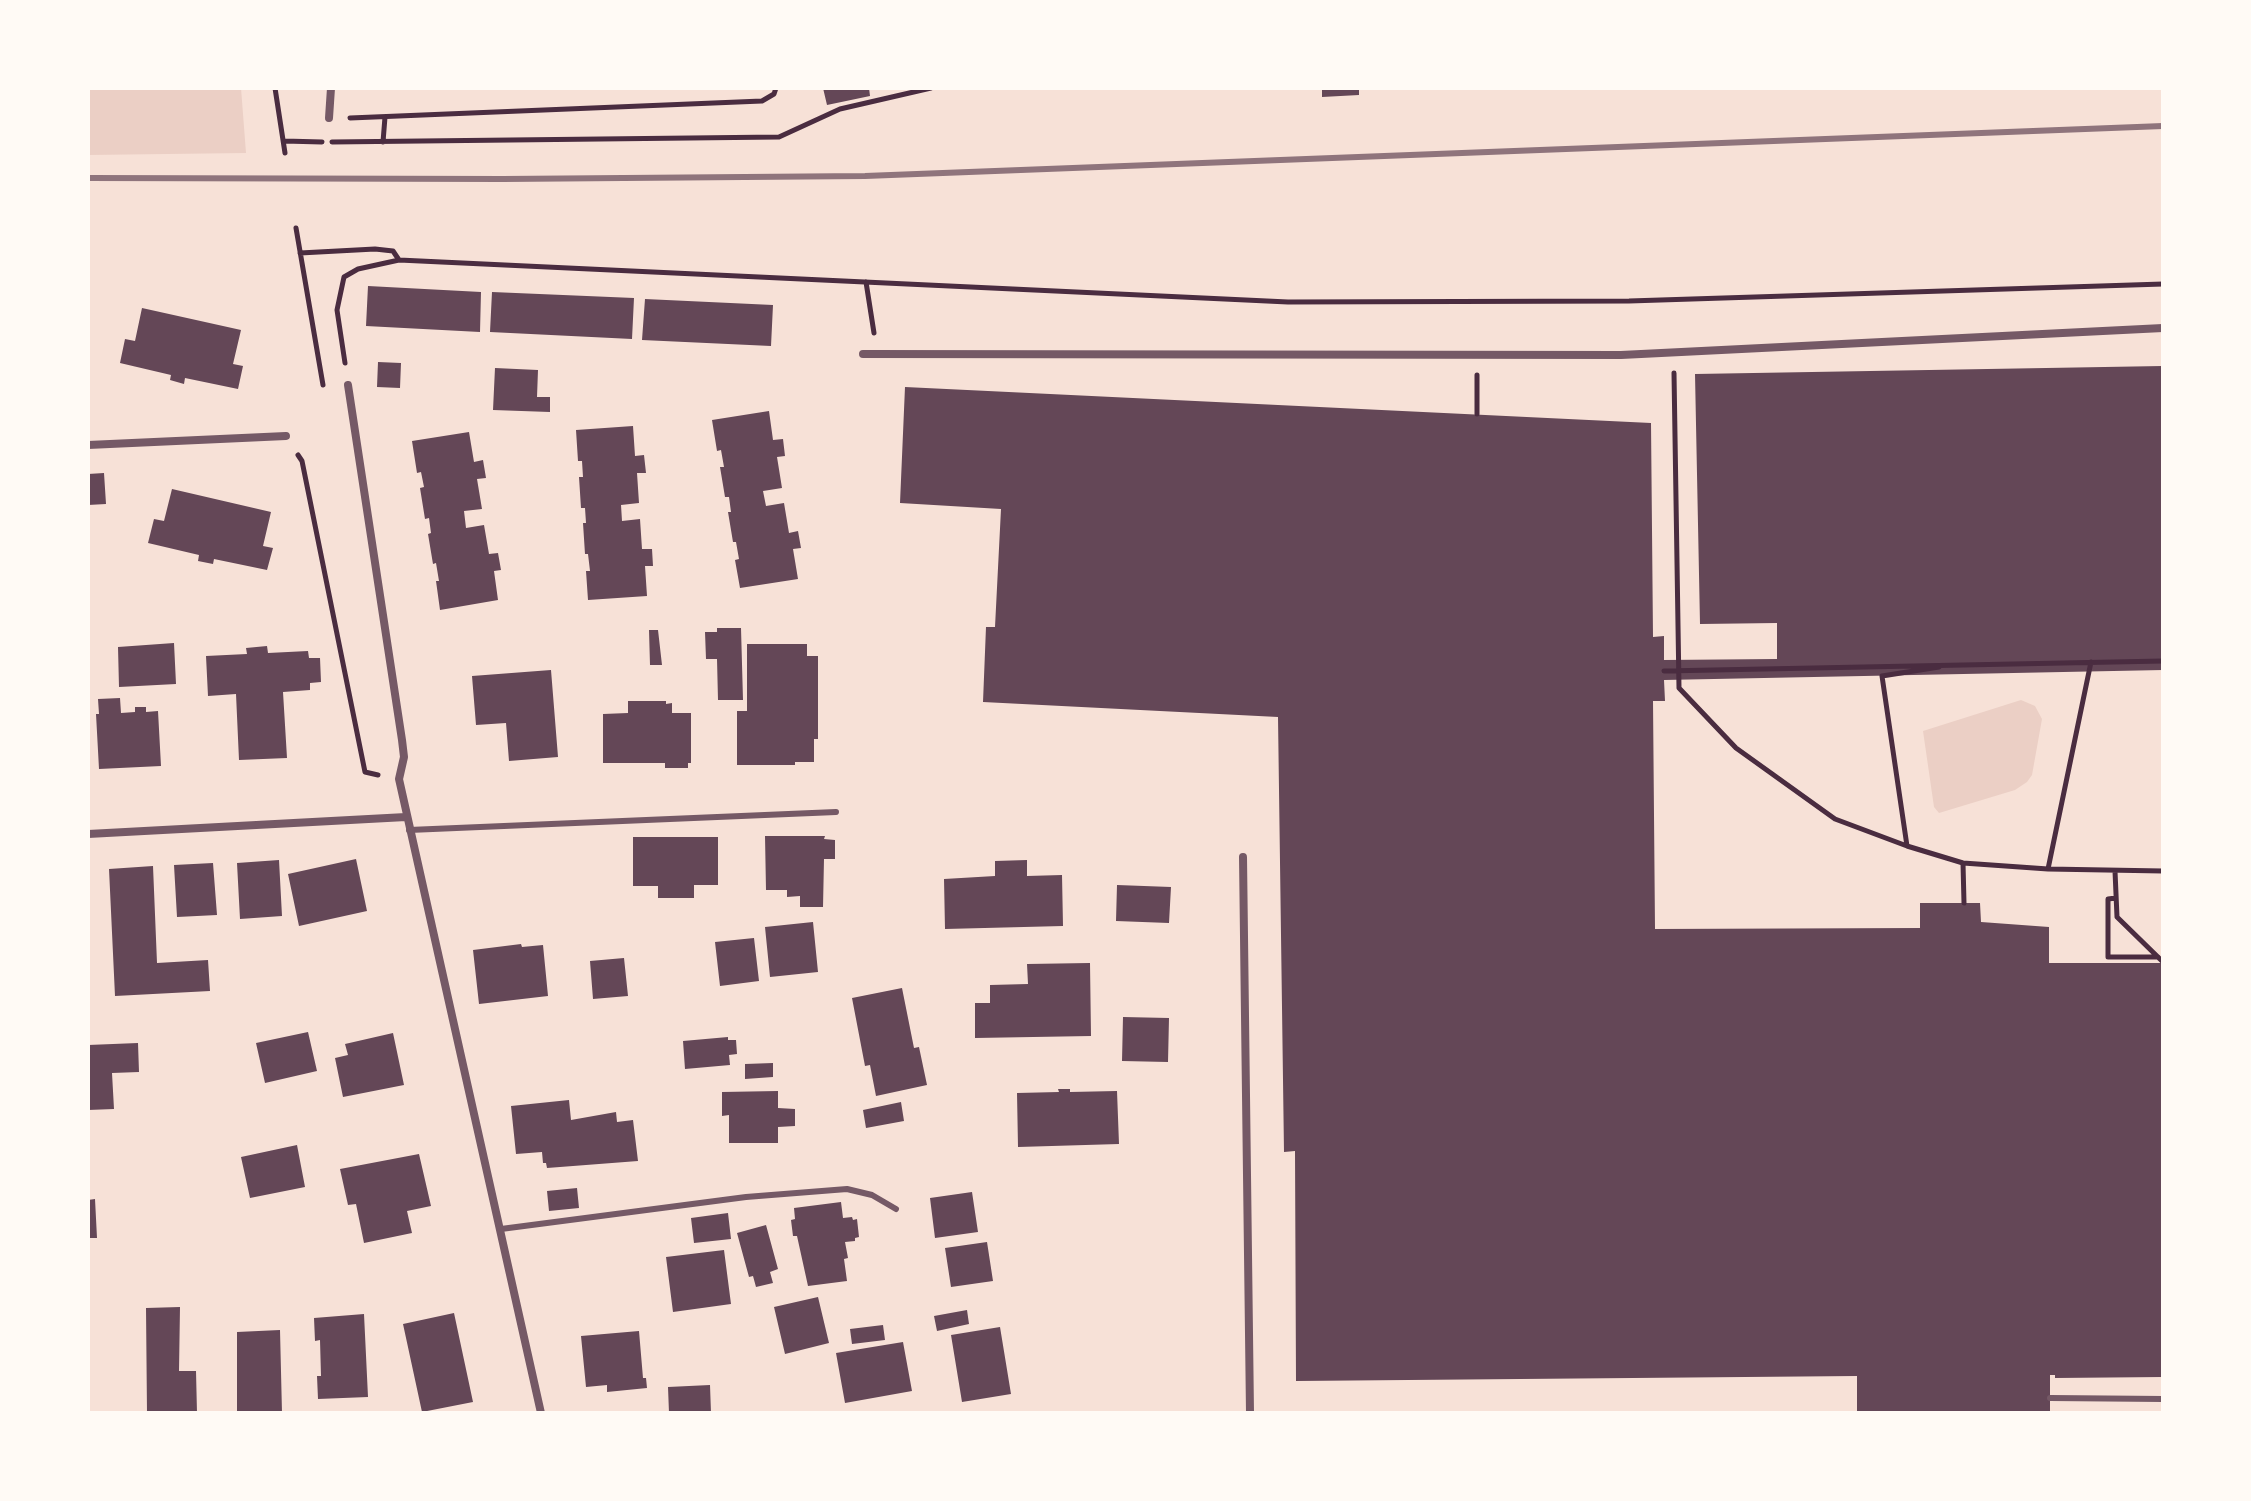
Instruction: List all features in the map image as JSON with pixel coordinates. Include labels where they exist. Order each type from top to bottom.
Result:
[{"type":"street","points":[[329,118],[331,88]]},
{"type":"street","points":[[863,354],[1621,355],[2163,328]]},
{"type":"street","points":[[348,385],[402,740],[404,757],[399,779],[406,817],[541,1413]]},
{"type":"street","points":[[88,445],[286,436]]},
{"type":"street","points":[[88,834],[406,817]]},
{"type":"street","points":[[1243,857],[1250,1413]]},
{"type":"lane","points":[[409,830],[836,812]]},
{"type":"lane","points":[[501,1229],[746,1197],[847,1189],[872,1195],[896,1209]]},
{"type":"lane","points":[[2050,1398],[2163,1399]]},
{"type":"path","points":[[275,88],[285,153]]},
{"type":"path","points":[[329,118],[762,101],[774,94],[776,88]]},
{"type":"path","points":[[368,143],[779,137],[840,109],[931,88]]},
{"type":"path","points":[[383,142],[385,117]]},
{"type":"path","points":[[300,253],[375,249],[393,251],[399,260]]},
{"type":"path","points":[[348,385],[337,310],[344,277],[358,269],[399,260],[1288,302],[1629,301],[2163,284]]},
{"type":"path","points":[[866,282],[878,354]]},
{"type":"path","points":[[1674,353],[1679,688],[1736,748],[1835,819],[1963,863],[2048,869],[2163,871]]},
{"type":"path","points":[[1477,414],[1478,355]]},
{"type":"path","points":[[286,436],[302,461],[365,772],[399,779]]},
{"type":"path","points":[[1664,671],[2163,661]]},
{"type":"path","points":[[2048,869],[2091,662]]},
{"type":"path","points":[[1907,846],[1882,676],[1960,664]]},
{"type":"path","points":[[1963,863],[1964,903]]},
{"type":"path","points":[[2115,871],[2117,917],[2160,959]]},
{"type":"path","points":[[2116,898],[2108,899],[2108,957],[2160,959]]},
{"type":"shaded area","points":[[88,88],[241,88],[246,153],[88,155]]},
{"type":"shaded area","points":[[2021,700],[2035,706],[2042,719],[2032,775],[2027,782],[2015,790],[1939,813],[1934,807],[1923,731]]},
{"type":"building","points":[[823,88],[869,88],[870,96],[827,105]]},
{"type":"building","points":[[1322,88],[1359,88],[1359,95],[1322,97]]},
{"type":"building","points":[[368,286],[481,292],[480,332],[366,326]]},
{"type":"building","points":[[492,292],[634,298],[632,339],[490,332]]},
{"type":"building","points":[[645,299],[773,305],[771,346],[642,340]]},
{"type":"building","points":[[142,308],[241,330],[233,364],[243,366],[238,389],[185,378],[184,384],[170,380],[171,375],[120,363],[125,339],[135,341]]},
{"type":"building","points":[[378,362],[401,363],[400,388],[377,387]]},
{"type":"building","points":[[2163,366],[2163,670],[1664,680],[1665,701],[1653,701],[1655,929],[1920,928],[1920,903],[1980,903],[1981,922],[2049,927],[2049,963],[2163,963],[2163,1377],[2055,1378],[2055,1375],[2050,1375],[2050,1413],[1857,1413],[1857,1376],[1296,1381],[1295,1151],[1284,1152],[1278,717],[983,702],[986,627],[995,627],[1001,509],[900,503],[905,387],[1651,423],[1653,637],[1664,636],[1664,660],[1777,659],[1777,623],[1700,624],[1695,374]]},
{"type":"building","points":[[495,368],[538,370],[537,397],[550,397],[550,412],[493,410]]},
{"type":"building","points":[[769,411],[773,440],[783,439],[785,456],[777,457],[782,488],[763,491],[766,506],[784,503],[789,533],[798,531],[801,548],[793,549],[798,579],[740,588],[735,560],[739,559],[728,512],[731,512],[729,497],[725,497],[720,467],[724,467],[721,450],[717,451],[712,420]]},
{"type":"building","points":[[633,426],[635,456],[644,455],[646,473],[637,473],[639,503],[621,505],[622,521],[640,519],[642,549],[652,549],[653,566],[645,566],[647,596],[588,600],[586,571],[590,571],[588,554],[585,554],[585,508],[581,508],[579,477],[583,477],[582,461],[578,461],[576,430]]},
{"type":"building","points":[[469,432],[474,462],[483,460],[486,478],[477,479],[482,509],[464,511],[466,528],[484,525],[489,554],[498,553],[501,570],[494,571],[498,600],[440,610],[436,581],[439,581],[428,534],[431,533],[429,518],[425,519],[420,488],[424,487],[421,472],[417,473],[412,441]]},
{"type":"building","points":[[104,473],[106,504],[88,505],[88,474]]},
{"type":"building","points":[[172,489],[271,512],[263,546],[273,548],[267,570],[214,559],[213,564],[198,561],[199,555],[148,543],[154,519],[164,521]]},
{"type":"building","points":[[717,628],[741,628],[743,700],[718,700],[717,659],[706,659],[705,632],[717,632]]},
{"type":"building","points":[[649,630],[658,630],[662,665],[650,665]]},
{"type":"building","points":[[174,643],[176,684],[119,687],[118,647]]},
{"type":"building","points":[[747,644],[807,644],[807,656],[818,656],[818,739],[814,739],[814,762],[737,765],[737,711],[747,711]]},
{"type":"building","points":[[267,646],[268,653],[308,651],[309,658],[320,658],[321,682],[310,683],[310,690],[283,692],[287,758],[239,760],[236,694],[208,696],[206,656],[247,654],[246,648]]},
{"type":"building","points":[[551,670],[558,757],[509,761],[506,723],[476,725],[472,676]]},
{"type":"building","points":[[120,698],[121,713],[135,712],[135,707],[146,707],[146,712],[158,711],[161,766],[99,769],[98,699]]},
{"type":"building","points":[[628,701],[666,701],[666,704],[672,703],[672,713],[691,713],[691,763],[688,763],[688,768],[665,768],[665,763],[603,763],[603,714],[628,713]]},
{"type":"building","points":[[765,836],[825,836],[824,839],[835,840],[835,859],[824,859],[823,907],[800,907],[800,896],[787,897],[787,890],[766,890]]},
{"type":"building","points":[[633,837],[718,837],[718,885],[694,885],[694,898],[658,898],[658,886],[633,886]]},
{"type":"building","points":[[356,859],[367,911],[299,926],[288,874]]},
{"type":"building","points":[[279,860],[282,916],[240,919],[237,863]]},
{"type":"building","points":[[1027,860],[1027,876],[1062,875],[1063,926],[945,929],[944,879],[995,876],[995,861]]},
{"type":"building","points":[[213,863],[217,915],[177,917],[174,865]]},
{"type":"building","points":[[153,866],[157,963],[208,960],[210,991],[115,996],[109,869]]},
{"type":"building","points":[[1117,885],[1171,887],[1169,923],[1116,921]]},
{"type":"building","points":[[813,922],[818,972],[770,977],[765,927]]},
{"type":"building","points":[[754,938],[759,981],[720,986],[715,942]]},
{"type":"building","points":[[521,944],[522,947],[543,945],[548,996],[479,1004],[473,950]]},
{"type":"building","points":[[624,958],[628,996],[593,999],[590,961]]},
{"type":"building","points":[[1090,963],[1091,1036],[975,1038],[975,1003],[990,1003],[990,985],[1028,984],[1027,964]]},
{"type":"building","points":[[902,988],[914,1048],[919,1047],[927,1085],[876,1096],[870,1065],[865,1066],[852,998]]},
{"type":"building","points":[[1123,1017],[1169,1018],[1168,1062],[1122,1061]]},
{"type":"building","points":[[308,1032],[317,1071],[265,1083],[256,1043]]},
{"type":"building","points":[[393,1033],[404,1085],[343,1097],[335,1058],[348,1055],[345,1044]]},
{"type":"building","points":[[728,1037],[728,1040],[736,1040],[737,1054],[729,1055],[730,1065],[685,1069],[683,1041]]},
{"type":"building","points":[[138,1043],[139,1072],[112,1073],[114,1109],[88,1110],[88,1045]]},
{"type":"building","points":[[773,1063],[773,1077],[745,1079],[745,1064]]},
{"type":"building","points":[[1058,1089],[1070,1089],[1070,1092],[1117,1091],[1119,1144],[1018,1147],[1017,1093],[1059,1092]]},
{"type":"building","points":[[778,1091],[778,1108],[795,1109],[795,1126],[778,1127],[778,1143],[729,1143],[729,1115],[722,1116],[722,1092]]},
{"type":"building","points":[[569,1100],[571,1120],[616,1112],[617,1122],[633,1120],[638,1161],[547,1168],[542,1152],[516,1154],[511,1106]]},
{"type":"building","points":[[901,1102],[904,1121],[866,1128],[863,1110]]},
{"type":"building","points":[[297,1145],[305,1187],[250,1198],[241,1157]]},
{"type":"building","points":[[419,1154],[431,1206],[407,1211],[412,1233],[364,1243],[356,1204],[348,1205],[340,1169]]},
{"type":"building","points":[[577,1188],[579,1208],[549,1211],[547,1191]]},
{"type":"building","points":[[972,1192],[978,1232],[935,1238],[930,1198]]},
{"type":"building","points":[[95,1199],[97,1238],[88,1238],[88,1200]]},
{"type":"building","points":[[841,1202],[843,1218],[857,1219],[859,1237],[855,1241],[845,1242],[847,1281],[808,1286],[797,1236],[793,1236],[791,1220],[795,1219],[794,1208]]},
{"type":"building","points":[[728,1213],[731,1239],[694,1243],[691,1218]]},
{"type":"building","points":[[766,1225],[778,1269],[770,1272],[773,1283],[756,1287],[753,1276],[749,1277],[737,1233]]},
{"type":"building","points":[[987,1242],[993,1281],[951,1287],[945,1248]]},
{"type":"building","points":[[724,1250],[731,1304],[673,1312],[666,1257]]},
{"type":"building","points":[[818,1297],[829,1343],[785,1354],[774,1307]]},
{"type":"building","points":[[180,1307],[179,1371],[196,1371],[197,1413],[147,1413],[146,1308]]},
{"type":"building","points":[[967,1310],[969,1324],[937,1331],[934,1316]]},
{"type":"building","points":[[454,1313],[473,1402],[422,1412],[403,1324]]},
{"type":"building","points":[[364,1314],[368,1397],[318,1399],[320,1340],[315,1341],[314,1318]]},
{"type":"building","points":[[883,1325],[885,1340],[852,1344],[850,1329]]},
{"type":"building","points":[[1000,1327],[1011,1394],[962,1402],[951,1335]]},
{"type":"building","points":[[280,1330],[282,1413],[237,1413],[237,1332]]},
{"type":"building","points":[[639,1331],[643,1378],[646,1378],[647,1388],[607,1392],[607,1385],[586,1387],[581,1336]]},
{"type":"building","points":[[903,1342],[912,1391],[845,1403],[836,1353]]},
{"type":"building","points":[[710,1385],[711,1413],[669,1413],[668,1387]]},
{"type":"railway","points":[[88,178],[865,176],[2163,126]]}]
